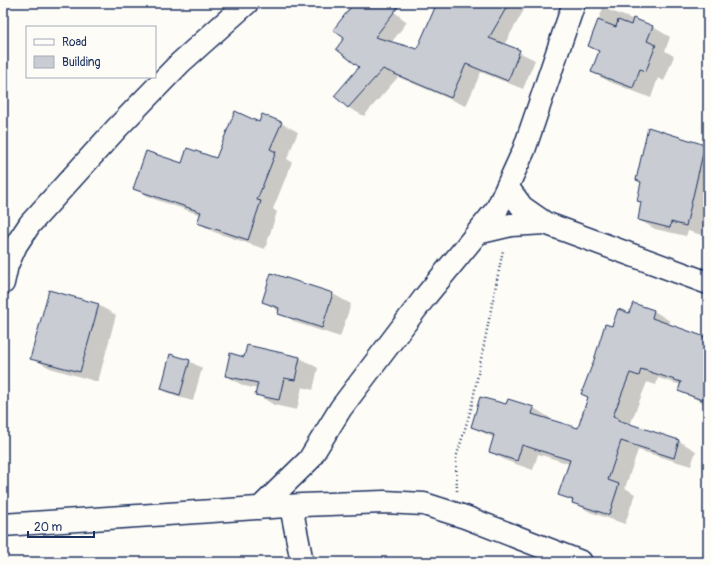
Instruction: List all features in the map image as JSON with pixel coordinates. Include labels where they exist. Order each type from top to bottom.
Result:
[{"type":"street","points":[[3,283],[7,265],[16,245],[30,224],[117,128],[180,64],[247,3]]},
{"type":"street","points":[[260,508],[309,460],[341,408],[425,297],[497,209],[508,188],[524,150],[574,3]]},
{"type":"street","points":[[508,188],[522,207],[545,223],[617,251],[708,283]]},
{"type":"street","points":[[477,233],[511,225],[545,223]]},
{"type":"street","points":[[302,562],[296,506],[309,460]]},
{"type":"street","points":[[3,525],[296,506],[384,502],[424,504],[465,517],[582,562]]},
{"type":"path","points":[[465,517],[456,489],[456,458],[471,409],[501,257],[511,225]]},
{"type":"building","points":[[354,3],[401,3],[375,37],[417,49],[437,3],[509,3],[489,38],[520,50],[508,81],[466,64],[451,98],[383,69],[348,108],[334,96],[359,67],[336,49],[344,38],[333,30]]},
{"type":"building","points":[[633,18],[653,26],[647,41],[656,45],[646,71],[640,69],[633,88],[591,72],[599,51],[588,46],[598,20],[616,27],[618,20],[631,25]]},
{"type":"building","points":[[235,111],[259,122],[262,114],[282,122],[270,149],[276,152],[257,200],[261,201],[248,240],[197,223],[201,212],[133,189],[146,151],[182,163],[187,148],[216,158]]},
{"type":"building","points":[[648,127],[705,145],[686,226],[671,222],[670,228],[638,220],[641,202],[637,201],[641,182],[636,180]]},
{"type":"building","points":[[271,273],[333,293],[322,328],[278,314],[279,308],[262,302]]},
{"type":"building","points":[[49,290],[99,304],[80,372],[30,359]]},
{"type":"building","points":[[633,303],[654,310],[652,318],[708,338],[708,384],[702,400],[678,391],[681,382],[641,369],[639,376],[630,373],[613,416],[618,418],[618,420],[679,440],[674,458],[621,441],[608,480],[619,484],[609,515],[572,503],[573,500],[558,495],[570,460],[522,445],[517,461],[489,452],[494,435],[471,427],[480,397],[506,404],[508,399],[534,407],[532,414],[578,428],[588,397],[581,394],[594,360],[605,324],[612,326],[618,309],[629,313]]},
{"type":"building","points":[[247,345],[300,357],[295,380],[284,378],[279,400],[255,395],[258,383],[225,376],[230,353],[244,357]]},
{"type":"building","points":[[170,354],[190,360],[180,395],[161,389]]}]
